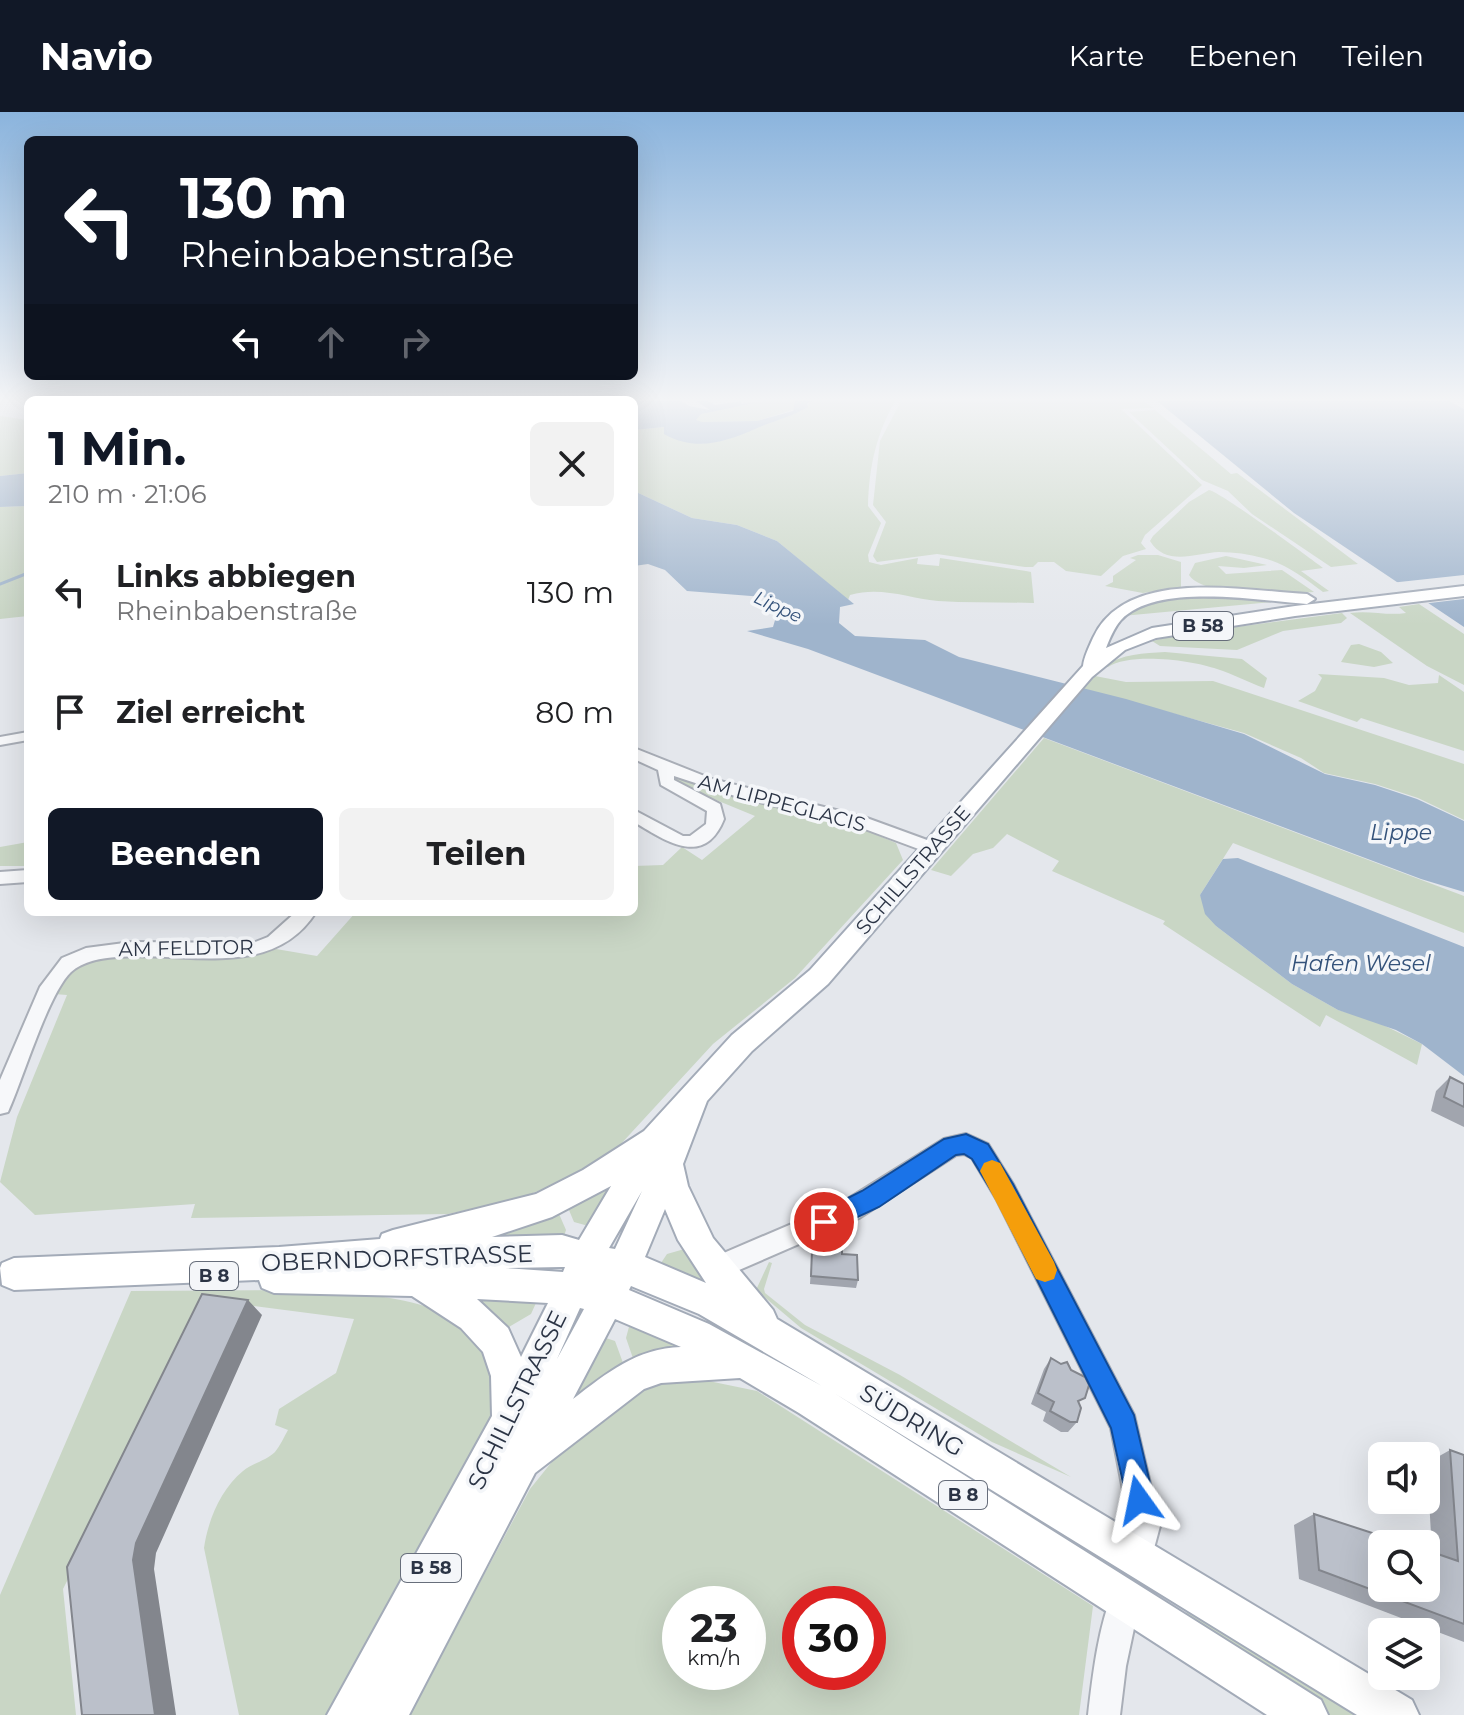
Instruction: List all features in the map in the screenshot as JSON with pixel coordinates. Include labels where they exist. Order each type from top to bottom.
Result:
[{"type":"main road","name":"B 58","points":[[1086,673],[1111,651],[1140,636],[1464,581]]},
{"type":"main road","name":"B 58","points":[[1086,673],[1117,614],[1145,599],[1184,594],[1326,603],[1464,591]]},
{"type":"main road","name":"SCHILLSTRASSE","points":[[386,1715],[520,1463],[589,1295],[587,1256],[662,1149],[686,1128],[697,1093],[742,1043],[819,977],[1086,673]]},
{"type":"main road","name":"SCHILLSTRASSE","points":[[349,1715],[510,1420],[589,1295],[624,1266],[662,1149]]},
{"type":"main road","name":"B 8","points":[[357,1255],[512,1216],[559,1200],[662,1149]]},
{"type":"main road","points":[[520,1463],[632,1376],[661,1365],[760,1349],[679,1210],[662,1149]]},
{"type":"main road","name":"OBERNDORFSTRASSE","points":[[7,1274],[279,1263],[357,1255],[562,1251],[587,1256]]},
{"type":"main road","name":"B 8","points":[[587,1256],[624,1266]]},
{"type":"main road","name":"SÜDRING","points":[[624,1266],[711,1302],[760,1349],[906,1458],[1306,1715]]},
{"type":"main road","name":"OBERNDORFSTRASSE","points":[[7,1274],[414,1279],[589,1295]]},
{"type":"main road","points":[[414,1279],[472,1315],[497,1339],[508,1370],[510,1420]]},
{"type":"main road","name":"SÜDRING","points":[[589,1295],[760,1349],[1138,1556],[1397,1715]]},
{"type":"main road","points":[[1125,1600],[1138,1556]]},
{"type":"street","points":[[0,741],[24,737]]},
{"type":"street","name":"AM LIPPEGLACIS","points":[[638,755],[695,780],[856,823],[932,848]]},
{"type":"street","points":[[638,817],[680,842],[693,842],[716,823],[718,816],[714,808],[667,782],[664,769]]},
{"type":"street","points":[[0,878],[24,876]]},
{"type":"street","name":"AM FELDTOR","points":[[0,1105],[50,987],[60,970],[72,961],[108,949],[255,950],[275,942],[303,916]]},
{"type":"street","points":[[714,1269],[851,1210],[952,1146],[966,1144],[980,1151],[1005,1192],[1124,1425],[1145,1526],[1138,1556]]},
{"type":"street","points":[[1104,1715],[1110,1666],[1125,1600]]},
{"type":"green space","points":[[638,476],[870,476],[868,506],[881,523],[868,555],[869,562],[881,565],[918,558],[917,564],[939,566],[940,558],[1031,572],[1034,603],[938,601],[873,592],[850,595],[848,600],[777,541],[737,525],[692,518],[638,493]]},
{"type":"green space","points":[[876,476],[1192,476],[1202,485],[1145,535],[1141,543],[1146,549],[1123,556],[1101,576],[1066,571],[1054,562],[1038,562],[1033,567],[1025,567],[937,554],[877,562],[873,556],[886,522],[873,505]]},
{"type":"green space","points":[[1197,476],[1241,476],[1358,564],[1331,567],[1252,514],[1228,491]]},
{"type":"green space","points":[[1209,490],[1323,568],[1301,571],[1329,591],[1323,592],[1287,568],[1258,557],[1219,552],[1182,557],[1164,554],[1157,549],[1150,541],[1153,536],[1189,502]]},
{"type":"green space","points":[[24,506],[24,616],[0,619],[0,507]]},
{"type":"green space","points":[[1158,555],[1181,562],[1181,587],[1143,593],[1105,586],[1113,582],[1113,576],[1136,560],[1130,558]]},
{"type":"green space","points":[[1226,556],[1267,565],[1244,568],[1218,566],[1226,574],[1282,570],[1314,592],[1267,594],[1228,591],[1211,588],[1189,575],[1195,563]]},
{"type":"green space","points":[[1179,596],[1294,600],[1122,616],[1141,604]]},
{"type":"green space","points":[[1419,604],[1464,634],[1464,685],[1427,666],[1350,613],[1406,613],[1399,607]]},
{"type":"green space","points":[[1342,613],[1347,618],[1341,623],[1283,631],[1237,650],[1160,646],[1152,641],[1183,634]]},
{"type":"green space","points":[[1359,644],[1381,652],[1393,663],[1374,667],[1341,662],[1351,645]]},
{"type":"green space","points":[[1165,652],[1242,659],[1267,678],[1264,688],[1217,669],[1178,660],[1131,660],[1104,666],[1126,657]]},
{"type":"green space","points":[[1318,674],[1384,678],[1409,685],[1438,683],[1439,675],[1464,692],[1464,751],[1361,718],[1357,722],[1298,701],[1315,691],[1322,678]]},
{"type":"green space","points":[[1095,676],[1126,682],[1213,681],[1464,764],[1464,820],[1418,798],[1375,784],[1324,773],[1301,758],[1244,733],[1084,689]]},
{"type":"green space","points":[[1044,738],[1464,896],[1464,933],[1233,843],[1200,895],[1216,926],[1292,984],[1338,1010],[1373,1020],[1422,1044],[1417,1065],[1326,1015],[1320,1027],[1163,924],[1165,921],[1052,871],[1059,861],[1007,834],[993,848],[973,854],[951,876],[931,870]]},
{"type":"green space","points":[[673,775],[870,832],[896,843],[903,860],[795,978],[713,1044],[608,1158],[552,1186],[516,1199],[448,1214],[191,1218],[195,1204],[35,1215],[0,1182],[17,1117],[67,995],[54,994],[63,978],[76,966],[92,960],[136,954],[254,956],[276,949],[317,956],[352,916],[638,916],[638,866],[663,865],[682,847],[702,860],[755,816],[670,781]]},
{"type":"green space","points":[[24,843],[24,866],[0,866],[0,847]]},
{"type":"green space","points":[[621,1170],[592,1227],[574,1222],[566,1203]]},
{"type":"green space","points":[[556,1207],[566,1230],[562,1242],[454,1234]]},
{"type":"green space","points":[[688,1248],[716,1292],[661,1263],[667,1254]]},
{"type":"green space","points":[[769,1262],[772,1263],[765,1293],[805,1325],[900,1375],[1071,1477],[992,1442],[801,1328],[756,1290]]},
{"type":"green space","points":[[303,1290],[399,1300],[430,1308],[458,1321],[479,1340],[492,1366],[495,1401],[480,1448],[327,1715],[239,1715],[204,1548],[212,1516],[228,1487],[247,1468],[277,1450],[288,1430],[275,1425],[279,1409],[336,1373],[354,1319],[208,1300],[63,1589],[76,1715],[0,1715],[0,1595],[131,1291]]},
{"type":"green space","points":[[465,1297],[536,1303],[531,1314],[502,1331]]},
{"type":"green space","points":[[630,1323],[699,1353],[636,1367],[626,1338]]},
{"type":"green space","points":[[600,1336],[615,1341],[626,1371],[562,1417]]},
{"type":"green space","points":[[699,1379],[757,1391],[1093,1606],[1079,1715],[409,1715],[530,1489],[559,1453],[630,1394],[657,1383]]},
{"type":"green space","points":[[1187,1610],[1371,1715],[1328,1715],[1193,1630],[1186,1616]]},
{"type":"water","points":[[0,476],[24,476],[24,506],[0,507]]},
{"type":"water","points":[[1249,476],[1464,476],[1464,627],[1294,513]]},
{"type":"water","name":"Lippe","points":[[638,493],[692,518],[737,525],[777,541],[854,604],[840,607],[839,623],[855,636],[925,640],[959,657],[1126,699],[1244,734],[1325,774],[1375,785],[1417,799],[1464,821],[1464,892],[1421,879],[808,649],[747,631],[773,627],[778,610],[764,597],[687,591],[665,570],[648,564],[638,565]]},
{"type":"water","name":"Hafen Wesel","points":[[1238,858],[1464,947],[1464,1076],[1422,1044],[1396,1030],[1338,1010],[1292,984],[1216,926],[1205,914],[1200,895],[1223,859]]},
{"type":"pier","points":[[1464,575],[1464,599],[1421,604],[1390,583]]},
{"type":"building","points":[[1450,1077],[1464,1084],[1464,1107],[1444,1097]]},
{"type":"building","points":[[828,1246],[842,1247],[842,1254],[857,1255],[858,1280],[811,1276],[812,1251],[828,1253]]},
{"type":"building","points":[[202,1294],[248,1300],[136,1543],[133,1560],[155,1715],[82,1715],[67,1567]]},
{"type":"building","points":[[1051,1358],[1061,1364],[1067,1362],[1071,1370],[1085,1377],[1089,1385],[1085,1398],[1078,1401],[1081,1408],[1077,1422],[1070,1422],[1050,1411],[1054,1402],[1038,1393]]},
{"type":"building","points":[[1450,1450],[1464,1455],[1464,1624],[1405,1602],[1440,1602],[1440,1555],[1458,1561]]},
{"type":"building","points":[[1314,1514],[1368,1532],[1368,1588],[1319,1570]]},
{"type":"waterway","points":[[0,584],[24,575]]},
{"type":"slow traffic","points":[[992,1171],[1045,1270]]},
{"type":"route","points":[[824,1222],[871,1199],[952,1146],[966,1144],[980,1151],[1005,1192],[1124,1425],[1139,1500]]}]
